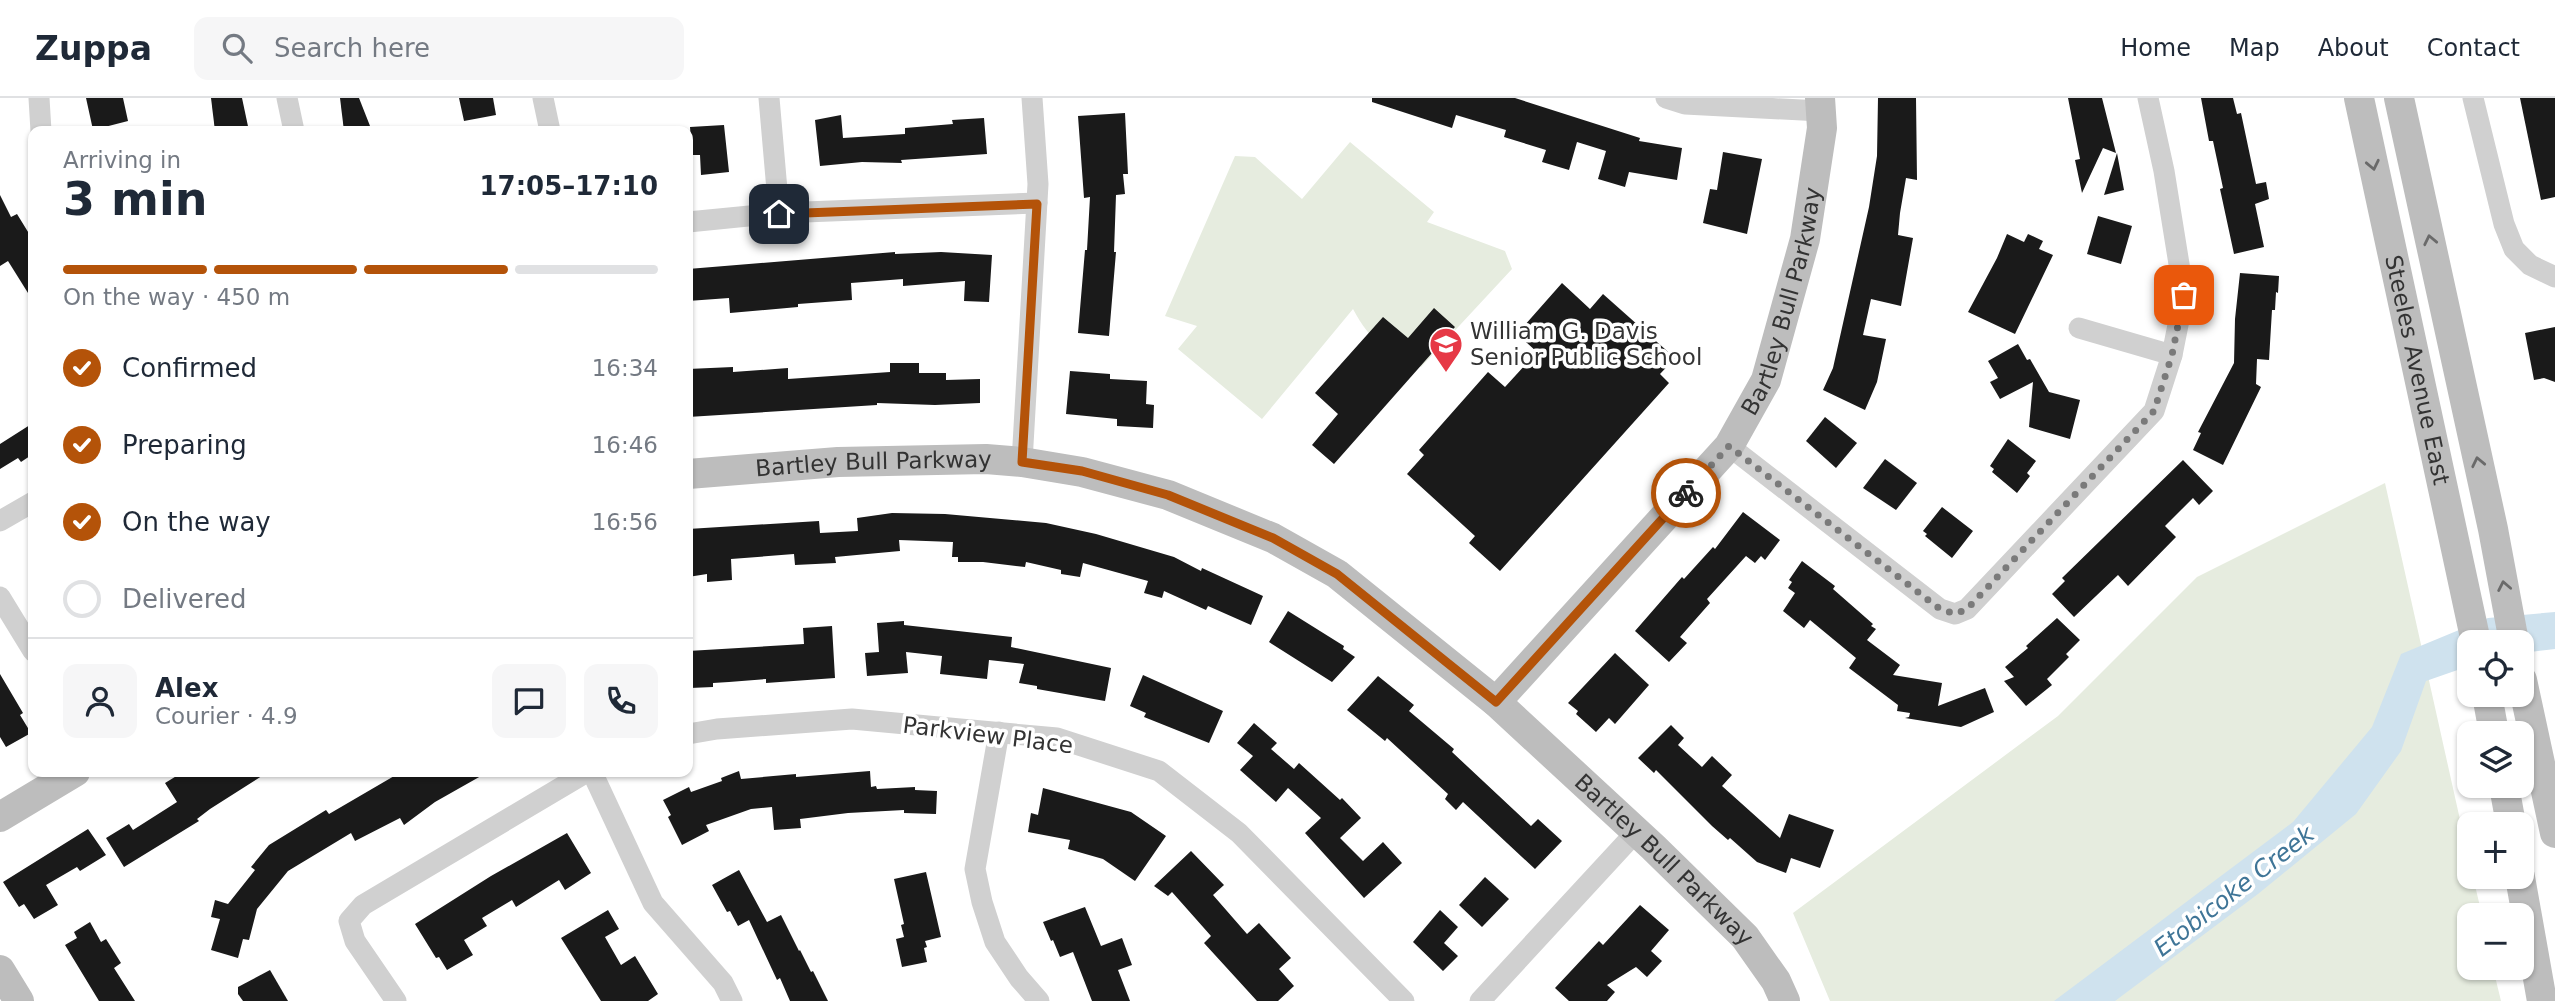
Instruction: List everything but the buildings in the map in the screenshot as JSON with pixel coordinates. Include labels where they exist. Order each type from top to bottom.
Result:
[{"type":"street","points":[[39,98],[41,126]]},
{"type":"street","points":[[287,98],[292,126]]},
{"type":"street","points":[[543,98],[549,126]]},
{"type":"street","points":[[769,98],[779,214]]},
{"type":"street","points":[[1022,462],[1037,204],[1032,98]]},
{"type":"street","points":[[1666,98],[1685,104],[1821,104]]},
{"type":"street","points":[[1729,446],[1940,609],[1955,614],[1967,609],[2154,411],[2172,355],[2184,295],[2164,171],[2148,98]]},
{"type":"street","name":"Steeles Avenue East","points":[[2359,98],[2474,630]]},
{"type":"street","name":"Steeles Avenue East","points":[[2399,98],[2493,529],[2512,630]]},
{"type":"street","points":[[2473,98],[2504,224],[2514,249],[2530,265],[2555,277]]},
{"type":"street","name":"Bartley Bull Parkway","points":[[1496,702],[1729,446],[1766,380],[1805,239],[1822,128],[1821,104]]},
{"type":"street","points":[[693,222],[779,214],[1037,204]]},
{"type":"street","points":[[2079,328],[2172,355]]},
{"type":"street","name":"Bartley Bull Parkway","points":[[693,474],[838,462],[986,459],[1022,462],[1082,471],[1168,495],[1273,538],[1337,574],[1496,702],[1745,937],[1776,981],[1786,1001]]},
{"type":"street","points":[[0,522],[28,505]]},
{"type":"street","points":[[0,597],[28,643]]},
{"type":"street","points":[[2527,707],[2555,833]]},
{"type":"street","name":"Parkview Place","points":[[693,733],[852,719],[1057,738],[1159,771],[1239,833],[1404,1001]]},
{"type":"street","points":[[999,732],[975,869],[995,942],[1019,978],[1039,1001]]},
{"type":"street","points":[[0,817],[67,777]]},
{"type":"street","points":[[396,1001],[355,942],[349,920],[363,905],[581,777]]},
{"type":"street","points":[[591,777],[653,903],[723,983],[732,1001]]},
{"type":"street","points":[[1480,1001],[1636,832]]},
{"type":"street","points":[[2522,889],[2542,1001]]},
{"type":"street","points":[[0,970],[19,1001]]},
{"type":"shaded area","points":[[1350,142],[1434,212],[1427,222],[1505,251],[1512,269],[1421,367],[1398,357],[1381,345],[1366,330],[1353,309],[1262,419],[1178,349],[1197,326],[1165,316],[1235,156],[1255,157],[1302,199]]},
{"type":"shaded area","points":[[2385,483],[2458,812],[2457,889],[2476,889],[2479,903],[2457,903],[2457,980],[2496,980],[2501,1001],[1830,1001],[1793,913],[2058,716],[2197,577]]},
{"type":"water","points":[[2555,612],[2555,649],[2534,652],[2534,630],[2459,630],[2488,618]]},
{"type":"water","name":"Etobicoke Creek","points":[[2457,631],[2457,670],[2426,681],[2401,751],[2356,814],[2258,894],[2115,1001],[2054,1001],[2293,822],[2372,727],[2401,654]]},
{"type":"way so far","points":[[1686,493],[1729,446],[1940,609],[1955,614],[1967,609],[2154,411],[2172,355],[2184,295]]},
{"type":"place","name":"William G. Davis Senior Public School","points":[[1446,374]]},
{"type":"route","points":[[779,214],[1037,204],[1022,462],[1082,471],[1168,495],[1273,538],[1337,574],[1496,702],[1686,493]]}]
